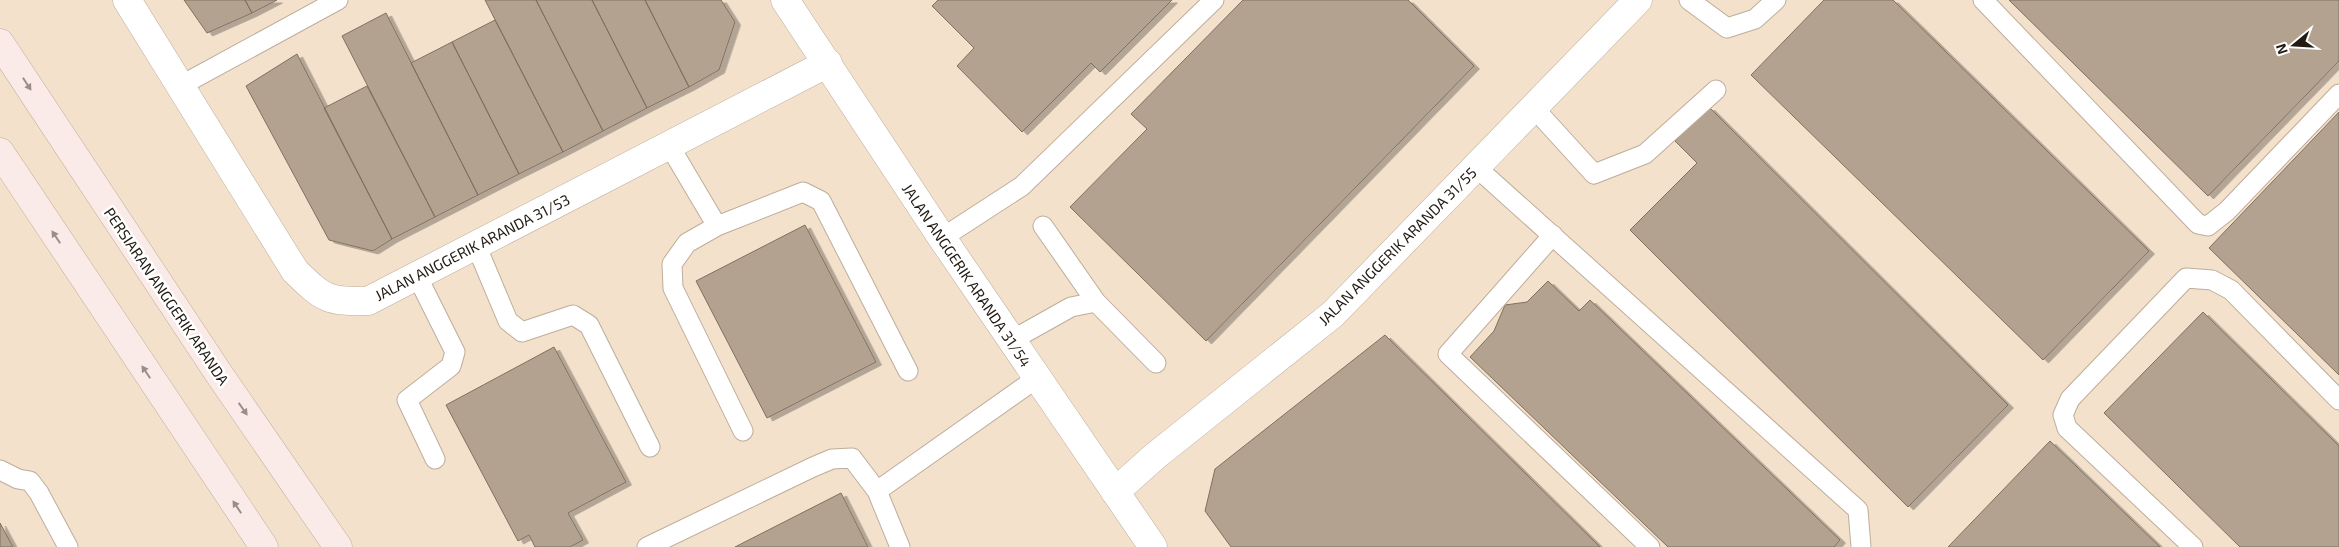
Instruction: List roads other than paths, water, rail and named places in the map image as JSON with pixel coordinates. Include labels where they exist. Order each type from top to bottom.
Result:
[{"type":"main road","name":"PERSIARAN ANGGERIK ARANDA","points":[[0,43],[219,374],[338,547]]},
{"type":"main road","points":[[0,152],[264,547]]},
{"type":"street","name":"JALAN ANGGERIK ARANDA 31/53","points":[[127,0],[295,271],[320,295],[342,302],[368,301],[828,63]]},
{"type":"street","name":"JALAN ANGGERIK ARANDA 31/55","points":[[1115,492],[1154,457],[1333,314],[1638,0]]},
{"type":"street","name":"JALAN ANGGERIK ARANDA 31/54","points":[[788,1],[942,238],[1153,547]]},
{"type":"lane","points":[[180,86],[338,0]]},
{"type":"lane","points":[[942,238],[1022,186],[1214,0]]},
{"type":"lane","points":[[1689,0],[1726,28],[1755,19],[1776,0]]},
{"type":"lane","points":[[1983,0],[2198,224],[2208,226],[2226,211],[2339,94]]},
{"type":"lane","points":[[1533,108],[1594,174],[1645,154],[1716,90]]},
{"type":"lane","points":[[669,145],[717,226]]},
{"type":"lane","points":[[1476,167],[1858,510],[1861,547]]},
{"type":"lane","points":[[744,431],[673,288],[672,264],[687,243],[717,226],[803,192],[821,201],[908,371]]},
{"type":"lane","points":[[1043,226],[1096,302],[1156,363]]},
{"type":"lane","points":[[1553,235],[1448,354],[1650,547]]},
{"type":"lane","points":[[476,245],[508,321],[522,332],[573,315],[589,325],[650,447]]},
{"type":"lane","points":[[417,276],[455,352],[451,366],[406,400],[435,460]]},
{"type":"lane","points":[[2193,547],[2066,428],[2063,414],[2070,399],[2186,278],[2212,280],[2231,290],[2339,400]]},
{"type":"lane","points":[[1012,340],[1071,307],[1096,302]]},
{"type":"lane","points":[[877,491],[1037,378]]},
{"type":"lane","points":[[647,547],[832,460],[852,458],[877,491],[900,547]]},
{"type":"lane","points":[[0,470],[18,479],[30,481],[40,493],[68,547]]}]
